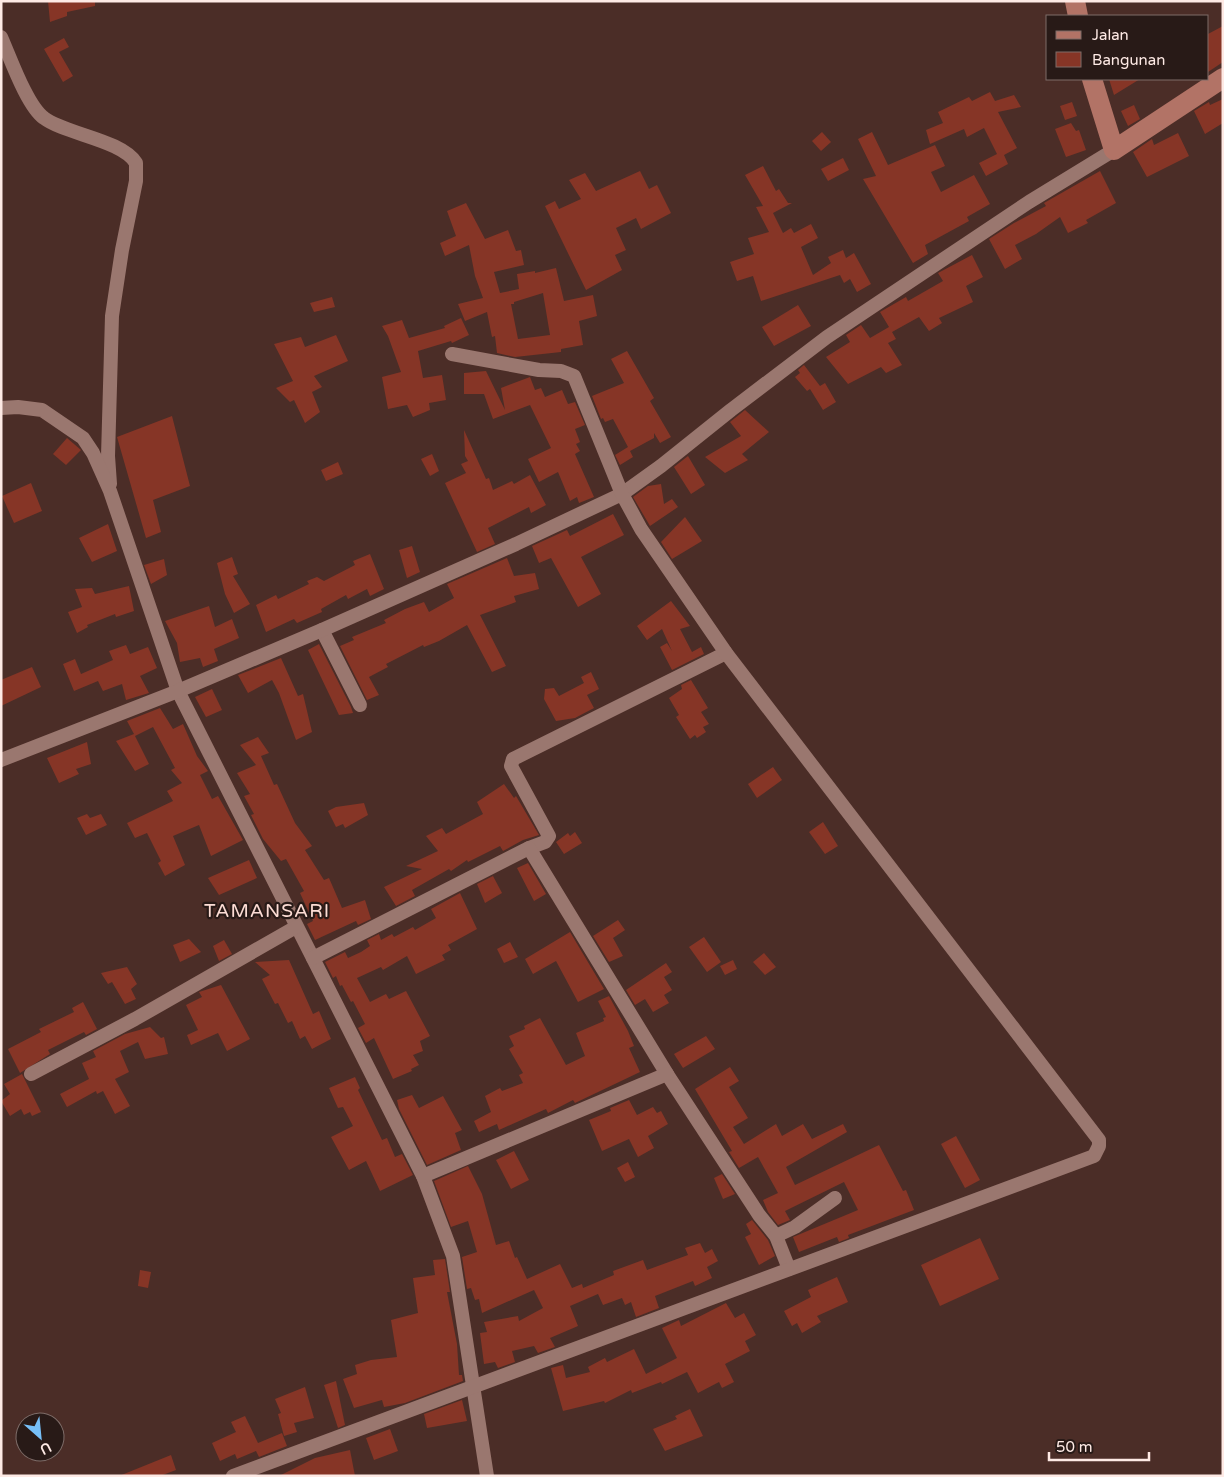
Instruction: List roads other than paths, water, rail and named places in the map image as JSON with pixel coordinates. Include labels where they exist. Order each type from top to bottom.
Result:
[{"type":"street","points":[[1075,1],[1078,15]]},
{"type":"street","points":[[1,37],[26,94],[43,118],[122,151],[134,159],[137,168],[112,316],[108,456],[110,491]]},
{"type":"street","points":[[1,760],[178,690],[322,630],[516,544],[622,494],[827,337],[1029,202],[1114,150],[1223,78]]},
{"type":"street","points":[[1092,80],[1114,150]]},
{"type":"street","points":[[233,1476],[1094,1156],[1099,1146],[1099,1140],[726,653],[641,529],[622,494],[574,376],[561,371],[539,370],[452,354]]},
{"type":"street","points":[[1,408],[18,407],[42,410],[66,424],[83,438],[93,453],[110,491],[178,690],[423,1176],[453,1256],[487,1476]]},
{"type":"street","points":[[322,630],[360,705]]},
{"type":"street","points":[[313,958],[545,842],[549,836],[511,766],[513,759],[726,653]]},
{"type":"street","points":[[530,848],[667,1074],[759,1215],[776,1236],[789,1269]]},
{"type":"street","points":[[31,1074],[135,1019],[296,927]]},
{"type":"street","points":[[423,1176],[667,1074]]},
{"type":"street","points":[[776,1236],[795,1227],[835,1198]]},
{"type":"district","name":"TAMANSARI","points":[[267,911]]}]
